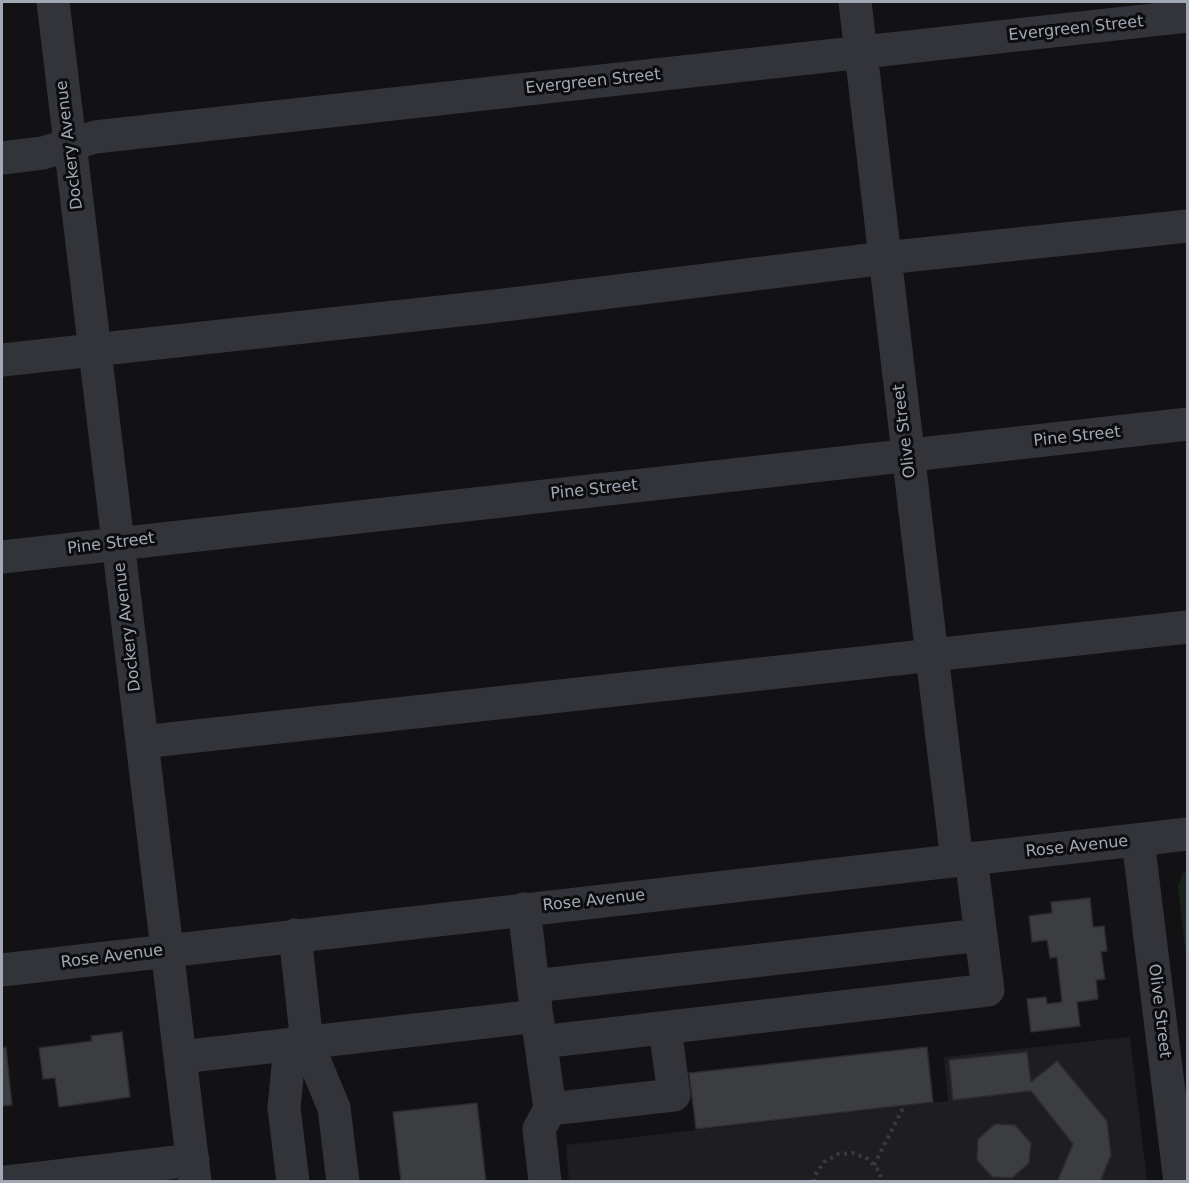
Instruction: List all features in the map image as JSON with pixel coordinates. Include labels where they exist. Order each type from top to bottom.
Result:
[{"type":"street","name":"Dockery Avenue","points":[[53,2],[194,1171]]},
{"type":"street","name":"Olive Street","points":[[665,1028],[988,990],[981,935],[964,859],[932,656],[855,2]]},
{"type":"street","name":"Evergreen Street","points":[[2,158],[43,153],[95,137],[1188,16]]},
{"type":"street","points":[[2,360],[508,304],[885,258],[1188,226]]},
{"type":"street","name":"Pine Street","points":[[2,557],[1188,424]]},
{"type":"street","points":[[142,742],[1188,627]]},
{"type":"street","name":"Rose Avenue","points":[[2,970],[1188,834]]},
{"type":"street","name":"Olive Street","points":[[1138,840],[1180,1182]]},
{"type":"street","points":[[524,909],[550,1109],[539,1129],[545,1182]]},
{"type":"street","points":[[293,1182],[284,1108],[299,1044],[295,935]]},
{"type":"street","points":[[181,1057],[537,1015],[981,935]]},
{"type":"street","points":[[537,1015],[665,1028],[674,1095],[550,1109]]},
{"type":"street","points":[[299,1044],[334,1108],[343,1182]]},
{"type":"street","points":[[7,1182],[194,1171]]},
{"type":"path","points":[[874,1166],[904,1106]]},
{"type":"path","points":[[814,1182],[815,1175],[824,1162],[838,1154],[853,1153],[868,1159],[879,1171],[882,1182]]},
{"type":"shaded area","points":[[1187,871],[1187,963],[1178,886],[1183,874]]},
{"type":"shaded area","points":[[1130,1037],[1147,1181],[569,1181],[566,1145],[948,1101],[944,1057]]},
{"type":"building","points":[[1090,898],[1093,927],[1104,926],[1107,951],[1101,952],[1105,979],[1096,980],[1098,999],[1077,1002],[1080,1026],[1031,1032],[1027,999],[1046,997],[1047,1004],[1062,1002],[1057,957],[1050,958],[1047,940],[1032,942],[1029,916],[1052,913],[1051,902]]},
{"type":"building","points":[[122,1032],[130,1097],[59,1107],[55,1078],[43,1079],[39,1048],[92,1041],[91,1036]]},
{"type":"building","points":[[6,1047],[12,1105],[2,1106],[2,1048]]},
{"type":"building","points":[[927,1047],[933,1102],[696,1129],[689,1073]]},
{"type":"building","points":[[1027,1052],[1031,1082],[1057,1061],[1107,1121],[1111,1155],[1100,1182],[1057,1182],[1073,1144],[1031,1091],[953,1100],[949,1060]]},
{"type":"building","points":[[477,1103],[486,1182],[401,1182],[393,1112]]},
{"type":"building","points":[[995,1124],[1015,1125],[1031,1143],[1029,1163],[1012,1178],[992,1177],[977,1160],[978,1139]]}]
